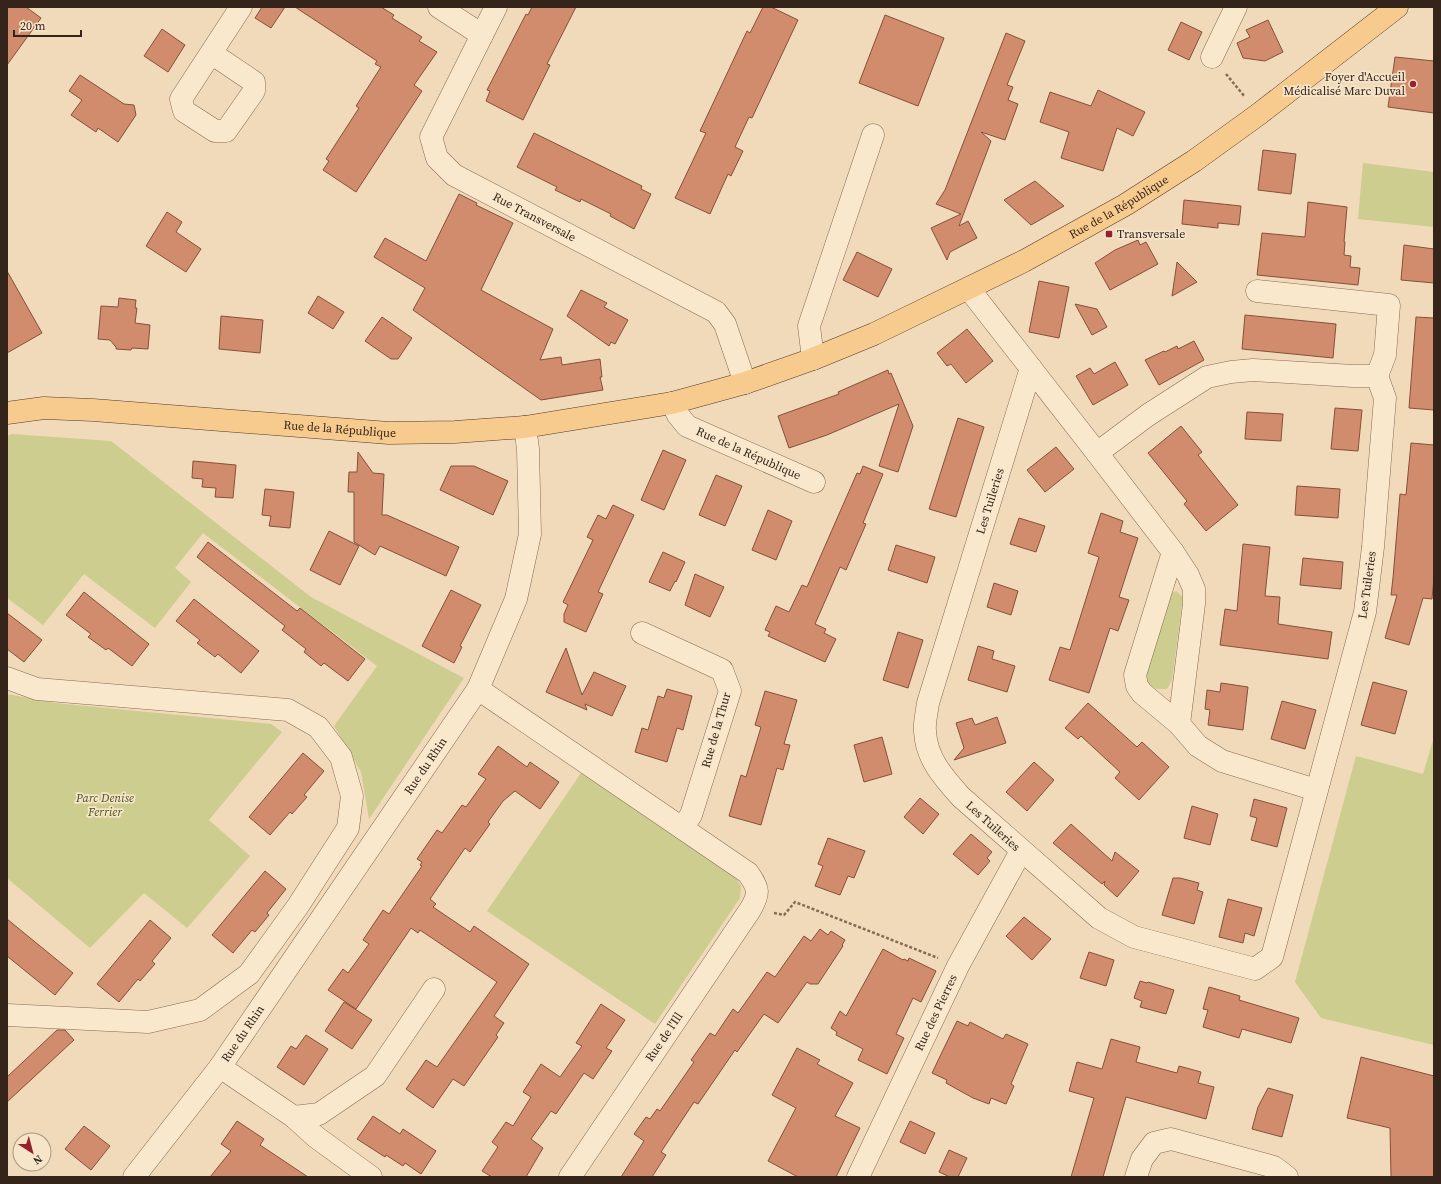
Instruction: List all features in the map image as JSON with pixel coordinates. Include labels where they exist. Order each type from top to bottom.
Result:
[{"type":"main road","name":"Rue de la République","points":[[7,413],[44,408],[92,410],[389,433],[454,432],[525,427],[672,403],[745,383],[813,359],[874,334],[1024,261],[1125,205],[1194,161],[1259,114],[1397,7]]},
{"type":"street","points":[[212,53],[241,7]]},
{"type":"street","points":[[439,7],[482,35]]},
{"type":"street","name":"Rue Transversale","points":[[496,7],[431,137],[437,158],[454,175],[716,312],[725,324],[745,383]]},
{"type":"street","points":[[1212,57],[1236,7]]},
{"type":"street","points":[[813,359],[809,326],[873,135]]},
{"type":"street","points":[[969,288],[1173,552],[1188,575],[1194,589],[1194,604],[1179,724]]},
{"type":"street","points":[[1097,453],[1148,415],[1207,377],[1231,372],[1253,370],[1377,376],[1385,355],[1389,304],[1257,291]]},
{"type":"street","name":"Les Tuileries","points":[[1031,368],[928,703],[925,730],[930,758],[942,777],[961,797],[1099,918],[1134,937],[1255,969],[1272,956],[1365,612],[1373,547],[1385,398],[1377,376]]},
{"type":"street","name":"Rue de la République","points":[[672,403],[678,415],[687,426],[814,482]]},
{"type":"street","name":"Rue du Rhin","points":[[134,1177],[220,1067],[478,689],[516,599],[530,534],[528,449],[525,427]]},
{"type":"street","points":[[1173,552],[1136,675],[1137,686],[1142,693],[1179,724],[1198,746],[1222,761],[1316,790]]},
{"type":"street","name":"Rue de la Thur","points":[[642,633],[722,670],[730,691],[691,814],[682,828]]},
{"type":"street","points":[[7,678],[37,689],[288,710],[318,727],[341,757],[352,796],[348,828],[294,912],[249,974],[200,1010],[148,1022],[7,1015]]},
{"type":"street","points":[[478,689],[748,873],[756,886],[753,903]]},
{"type":"street","name":"Rue des Pierres","points":[[858,1177],[958,966],[1021,851]]},
{"type":"street","name":"Rue de l'Ill","points":[[570,1177],[753,903]]},
{"type":"street","points":[[294,1118],[319,1114],[375,1076],[434,989]]},
{"type":"street","name":"Rue du Rhin","points":[[220,1067],[294,1118],[316,1137],[371,1177]]},
{"type":"street","points":[[1136,1177],[1142,1158],[1154,1143],[1171,1139],[1274,1167],[1287,1177]]},
{"type":"path","points":[[1212,57],[1259,114]]},
{"type":"path","points":[[753,903],[784,915],[795,902],[958,966]]},
{"type":"green space","points":[[1363,163],[1434,172],[1434,227],[1358,219]]},
{"type":"green space","points":[[12,434],[111,441],[311,597],[464,678],[369,819],[361,772],[334,726],[377,666],[203,533],[175,568],[191,582],[155,628],[84,574],[43,625],[7,598],[7,436]]},
{"type":"green space","points":[[1176,591],[1183,597],[1172,680],[1167,689],[1157,689],[1148,685],[1146,681],[1145,667],[1172,593]]},
{"type":"green space","name":"Parc Denise Ferrier","points":[[7,694],[55,703],[271,724],[282,732],[209,820],[250,856],[187,928],[144,893],[90,948],[7,878]]},
{"type":"green space","points":[[1434,737],[1434,1045],[1321,1018],[1295,982],[1356,756],[1423,774]]},
{"type":"green space","points":[[581,773],[736,878],[741,886],[740,898],[655,1024],[487,911]]},
{"type":"building","points":[[7,7],[26,7],[41,18],[7,65]]},
{"type":"building","points":[[262,7],[285,7],[271,28],[255,18]]},
{"type":"building","points":[[295,7],[381,7],[394,15],[392,18],[422,37],[419,41],[437,52],[414,85],[422,91],[356,192],[323,170],[329,161],[326,159],[359,108],[356,106],[381,67],[375,64],[377,61]]},
{"type":"building","points":[[532,7],[576,7],[547,64],[550,65],[523,120],[486,101],[490,91],[487,90],[526,14],[528,15]]},
{"type":"building","points":[[763,7],[771,7],[798,20],[752,118],[749,117],[735,147],[743,151],[731,176],[728,174],[710,214],[675,198],[706,133],[700,131],[747,31],[750,33]]},
{"type":"building","points":[[885,15],[944,38],[918,106],[859,83]]},
{"type":"building","points":[[1268,20],[1283,52],[1265,61],[1243,58],[1237,43],[1250,37],[1246,30]]},
{"type":"building","points":[[1181,22],[1202,32],[1189,60],[1168,50]]},
{"type":"building","points":[[162,29],[185,45],[168,72],[144,56]]},
{"type":"building","points":[[1006,33],[1025,41],[1007,85],[1013,87],[1008,100],[1018,104],[1005,140],[981,132],[991,141],[959,226],[968,221],[977,238],[950,252],[947,260],[931,228],[961,214],[936,204],[945,190]]},
{"type":"building","name":"Foyer d'Accueil Médicalisé Marc Duval","points":[[1395,57],[1434,61],[1434,113],[1388,107]]},
{"type":"building","points":[[80,75],[124,104],[134,105],[136,115],[118,142],[98,128],[96,132],[71,115],[82,100],[69,91]]},
{"type":"building","points":[[1098,90],[1145,112],[1133,136],[1117,128],[1103,171],[1061,158],[1069,132],[1040,122],[1050,92],[1091,106]]},
{"type":"building","points":[[534,133],[642,186],[641,189],[651,194],[634,229],[610,216],[611,214],[581,199],[580,202],[555,190],[557,187],[517,167]]},
{"type":"building","points":[[1263,150],[1296,154],[1291,194],[1258,190]]},
{"type":"building","points":[[1035,181],[1064,206],[1031,225],[1004,200]]},
{"type":"building","points":[[459,194],[477,203],[476,205],[513,223],[481,290],[553,329],[540,360],[561,357],[562,365],[600,359],[602,377],[600,377],[603,390],[541,400],[413,310],[425,288],[374,257],[385,238],[426,261]]},
{"type":"building","points":[[1184,200],[1241,206],[1239,225],[1218,223],[1218,228],[1182,224]]},
{"type":"building","points":[[1308,202],[1347,207],[1344,255],[1351,256],[1350,267],[1360,268],[1358,285],[1257,275],[1262,233],[1305,237]]},
{"type":"building","points":[[167,212],[182,222],[176,232],[201,249],[186,272],[146,246]]},
{"type":"building","points":[[1138,240],[1140,245],[1146,242],[1158,264],[1110,290],[1095,263],[1115,250]]},
{"type":"building","points":[[1404,245],[1434,249],[1434,283],[1401,280]]},
{"type":"building","points":[[857,252],[892,269],[878,297],[843,280]]},
{"type":"building","points":[[1177,262],[1197,282],[1172,296]]},
{"type":"building","points":[[7,271],[42,333],[7,353]]},
{"type":"building","points":[[1039,281],[1069,287],[1059,338],[1029,332]]},
{"type":"building","points":[[581,290],[607,303],[604,307],[628,320],[615,344],[611,342],[609,346],[567,316]]},
{"type":"building","points":[[318,296],[344,312],[333,329],[308,313]]},
{"type":"building","points":[[119,298],[136,300],[135,308],[137,308],[135,323],[150,325],[148,349],[116,349],[110,340],[98,339],[101,306],[118,307]]},
{"type":"building","points":[[1075,304],[1097,309],[1107,327],[1092,335]]},
{"type":"building","points":[[1245,315],[1336,324],[1333,358],[1242,349]]},
{"type":"building","points":[[221,316],[263,320],[260,353],[219,349]]},
{"type":"building","points":[[382,317],[412,338],[398,359],[391,359],[365,341]]},
{"type":"building","points":[[1416,317],[1434,318],[1434,410],[1409,408]]},
{"type":"building","points":[[967,329],[993,361],[966,383],[951,364],[947,366],[937,353]]},
{"type":"building","points":[[1194,341],[1204,360],[1159,385],[1145,360],[1177,346],[1178,349]]},
{"type":"building","points":[[1115,362],[1128,385],[1093,405],[1076,376],[1090,368],[1094,374]]},
{"type":"building","points":[[888,370],[889,374],[891,373],[913,426],[898,472],[879,466],[899,404],[827,435],[789,448],[778,416],[839,394],[838,392]]},
{"type":"building","points":[[1335,408],[1362,410],[1358,451],[1331,449]]},
{"type":"building","points":[[1247,412],[1283,414],[1281,441],[1245,439]]},
{"type":"building","points":[[958,418],[984,427],[956,517],[929,509]]},
{"type":"building","points":[[1181,426],[1202,452],[1198,455],[1238,505],[1206,531],[1184,504],[1187,501],[1148,453]]},
{"type":"building","points":[[1411,443],[1434,445],[1434,578],[1432,599],[1423,598],[1409,645],[1385,638],[1397,595],[1391,595],[1400,494],[1406,495]]},
{"type":"building","points":[[1056,447],[1074,469],[1045,492],[1027,470]]},
{"type":"building","points":[[663,450],[686,460],[664,510],[641,500]]},
{"type":"building","points":[[358,452],[373,473],[384,474],[382,515],[387,515],[459,547],[446,576],[380,546],[375,555],[354,542],[354,492],[348,492],[349,472],[357,472]]},
{"type":"building","points":[[193,461],[236,465],[233,498],[215,497],[216,488],[202,487],[203,479],[192,478]]},
{"type":"building","points":[[451,466],[474,466],[508,481],[493,515],[440,490]]},
{"type":"building","points":[[863,466],[883,474],[863,523],[866,524],[846,570],[840,567],[815,624],[826,629],[824,633],[836,639],[825,662],[768,636],[770,632],[765,630],[776,606],[789,612],[802,585],[807,587],[857,473],[860,474]]},
{"type":"building","points":[[716,475],[742,486],[725,526],[699,515]]},
{"type":"building","points":[[1297,486],[1340,489],[1338,518],[1295,515]]},
{"type":"building","points":[[265,489],[294,492],[290,528],[269,526],[271,516],[262,515]]},
{"type":"building","points":[[613,505],[634,515],[598,592],[603,594],[586,632],[564,622],[564,614],[568,605],[563,602],[593,540],[587,537],[598,515],[606,519]]},
{"type":"building","points":[[768,510],[792,521],[776,560],[752,550]]},
{"type":"building","points":[[1101,513],[1123,521],[1120,532],[1138,538],[1119,597],[1129,600],[1118,631],[1110,628],[1089,693],[1049,680],[1060,647],[1070,650],[1099,557],[1088,553]]},
{"type":"building","points":[[1019,518],[1045,526],[1036,552],[1010,544]]},
{"type":"building","points":[[329,531],[359,546],[340,585],[310,570]]},
{"type":"building","points":[[208,542],[297,611],[300,608],[365,659],[348,681],[324,663],[321,666],[304,652],[306,649],[282,630],[285,626],[197,557]]},
{"type":"building","points":[[1243,544],[1270,547],[1265,596],[1280,597],[1278,624],[1332,632],[1328,659],[1220,645],[1225,609],[1237,611]]},
{"type":"building","points":[[896,545],[935,557],[927,583],[888,570]]},
{"type":"building","points":[[663,552],[685,562],[670,591],[649,582]]},
{"type":"building","points":[[1303,558],[1343,562],[1341,589],[1300,585]]},
{"type":"building","points":[[695,574],[724,587],[710,617],[685,605]]},
{"type":"building","points":[[994,583],[1018,591],[1011,615],[987,607]]},
{"type":"building","points":[[451,590],[481,605],[460,646],[462,647],[454,663],[422,646]]},
{"type":"building","points":[[84,592],[149,644],[132,666],[108,648],[106,650],[88,637],[91,634],[66,615]]},
{"type":"building","points":[[194,599],[259,651],[241,673],[218,654],[215,657],[197,643],[200,640],[176,621]]},
{"type":"building","points":[[7,613],[42,640],[24,662],[7,649]]},
{"type":"building","points":[[898,632],[923,640],[908,688],[883,680]]},
{"type":"building","points":[[978,646],[994,651],[992,659],[1015,666],[1007,692],[968,680]]},
{"type":"building","points":[[566,648],[582,695],[594,672],[626,686],[612,716],[585,704],[587,710],[546,692]]},
{"type":"building","points":[[1373,682],[1407,691],[1395,734],[1361,725]]},
{"type":"building","points":[[1221,683],[1248,687],[1243,730],[1208,725],[1210,710],[1205,709],[1207,690],[1220,692]]},
{"type":"building","points":[[667,689],[692,696],[683,730],[677,728],[667,762],[635,752],[642,728],[648,730],[658,696],[664,698]]},
{"type":"building","points":[[765,691],[797,700],[784,744],[790,745],[783,770],[777,768],[761,825],[729,816],[741,775],[746,777],[761,727],[755,725]]},
{"type":"building","points":[[1282,701],[1316,710],[1305,749],[1271,739]]},
{"type":"building","points":[[1088,703],[1137,747],[1142,742],[1169,767],[1139,800],[1115,778],[1120,772],[1081,736],[1078,739],[1065,728]]},
{"type":"building","points":[[997,717],[1006,743],[954,760],[964,748],[956,723],[972,718],[975,725]]},
{"type":"building","points":[[882,737],[892,774],[864,782],[854,745]]},
{"type":"building","points":[[498,746],[527,767],[530,762],[559,782],[540,809],[515,791],[503,801],[488,822],[490,824],[470,852],[465,848],[430,899],[436,904],[433,907],[470,932],[474,926],[529,964],[494,1016],[504,1023],[496,1035],[498,1037],[464,1086],[453,1079],[433,1108],[406,1089],[426,1060],[437,1067],[497,982],[420,930],[418,933],[411,928],[356,1009],[328,990],[343,969],[348,973],[369,944],[363,940],[383,910],[389,914],[422,866],[420,865],[422,862],[417,859],[437,830],[442,833],[462,805],[466,807],[486,779],[478,774]]},
{"type":"building","points":[[303,753],[324,771],[304,795],[307,797],[292,814],[290,812],[270,835],[249,817]]},
{"type":"building","points":[[1034,762],[1054,780],[1027,811],[1006,792]]},
{"type":"building","points":[[920,798],[939,814],[923,834],[904,817]]},
{"type":"building","points":[[1254,799],[1287,808],[1277,847],[1251,840],[1257,818],[1250,816]]},
{"type":"building","points":[[1192,806],[1218,814],[1210,845],[1184,838]]},
{"type":"building","points":[[1071,824],[1112,861],[1115,852],[1139,871],[1117,897],[1104,885],[1105,881],[1102,884],[1053,843]]},
{"type":"building","points":[[971,834],[992,852],[987,858],[990,861],[978,875],[953,854]]},
{"type":"building","points":[[828,838],[865,851],[854,878],[848,876],[840,895],[815,886],[823,866],[818,864]]},
{"type":"building","points":[[265,871],[286,889],[267,913],[269,915],[255,932],[252,930],[233,953],[212,935]]},
{"type":"building","points":[[1173,878],[1180,878],[1199,883],[1197,890],[1203,892],[1194,924],[1162,915]]},
{"type":"building","points":[[1228,899],[1262,908],[1254,936],[1245,933],[1243,943],[1219,937]]},
{"type":"building","points":[[1024,917],[1051,939],[1032,960],[1006,936]]},
{"type":"building","points":[[7,919],[73,973],[55,995],[7,956]]},
{"type":"building","points":[[150,920],[171,938],[152,961],[155,964],[140,981],[138,979],[119,1002],[97,984]]},
{"type":"building","points":[[820,929],[828,935],[831,931],[845,940],[842,945],[843,946],[818,984],[810,984],[807,982],[778,1023],[764,1014],[737,1052],[735,1050],[698,1104],[694,1102],[661,1152],[666,1155],[652,1177],[621,1177],[644,1141],[634,1134],[646,1117],[650,1119],[657,1109],[660,1111],[694,1062],[691,1060],[710,1033],[715,1036],[733,1009],[738,1013],[767,972],[775,977],[804,936],[811,941]]},
{"type":"building","points":[[883,949],[903,960],[908,961],[909,958],[936,971],[921,1002],[913,998],[896,1034],[904,1038],[887,1074],[858,1060],[863,1049],[836,1035],[837,1032],[831,1028],[840,1011],[846,1016]]},
{"type":"building","points":[[1089,952],[1114,960],[1106,986],[1080,978]]},
{"type":"building","points":[[1140,981],[1174,990],[1166,1014],[1140,1007],[1142,1001],[1134,998]]},
{"type":"building","points":[[1209,987],[1240,996],[1239,1000],[1299,1018],[1291,1043],[1242,1029],[1239,1038],[1203,1027],[1208,1010],[1203,1009]]},
{"type":"building","points":[[344,1002],[372,1020],[352,1049],[325,1031]]},
{"type":"building","points":[[601,1004],[625,1020],[606,1048],[612,1051],[593,1079],[584,1073],[556,1114],[551,1111],[531,1139],[543,1148],[526,1177],[492,1177],[482,1171],[498,1147],[492,1142],[506,1122],[513,1126],[531,1097],[523,1092],[541,1064],[560,1077],[582,1046],[576,1043]]},
{"type":"building","points":[[957,1021],[968,1026],[970,1022],[1003,1039],[1006,1034],[1028,1044],[1011,1084],[1014,1086],[1006,1104],[991,1098],[989,1104],[973,1098],[946,1083],[947,1080],[932,1073]]},
{"type":"building","points":[[57,1030],[65,1030],[74,1040],[7,1102],[7,1077]]},
{"type":"building","points":[[306,1035],[328,1049],[304,1085],[277,1067],[291,1046],[296,1049]]},
{"type":"building","points":[[1111,1039],[1140,1047],[1136,1062],[1177,1073],[1179,1066],[1201,1072],[1198,1083],[1214,1087],[1206,1119],[1126,1097],[1103,1177],[1071,1177],[1094,1098],[1069,1091],[1077,1062],[1102,1069]]},
{"type":"building","points":[[797,1048],[820,1060],[817,1064],[853,1083],[835,1116],[860,1128],[836,1177],[798,1177],[768,1161],[796,1108],[772,1095]]},
{"type":"building","points":[[1361,1057],[1434,1076],[1434,1177],[1391,1177],[1390,1128],[1347,1118]]},
{"type":"building","points":[[1268,1088],[1293,1095],[1282,1137],[1252,1129],[1258,1107]]},
{"type":"building","points":[[373,1116],[400,1134],[403,1129],[436,1151],[421,1174],[405,1163],[403,1166],[386,1155],[385,1157],[357,1139]]},
{"type":"building","points":[[237,1121],[264,1139],[260,1145],[308,1177],[210,1177],[231,1151],[221,1144]]},
{"type":"building","points":[[910,1121],[935,1133],[925,1154],[900,1142]]},
{"type":"building","points":[[84,1126],[110,1146],[91,1170],[65,1149]]},
{"type":"building","points":[[949,1150],[967,1158],[958,1177],[950,1177],[939,1172]]},
{"type":"place","name":"Foyer d'Accueil Médicalisé Marc Duval","points":[[1413,84]]},
{"type":"place","name":"Transversale","points":[[1109,234]]}]
